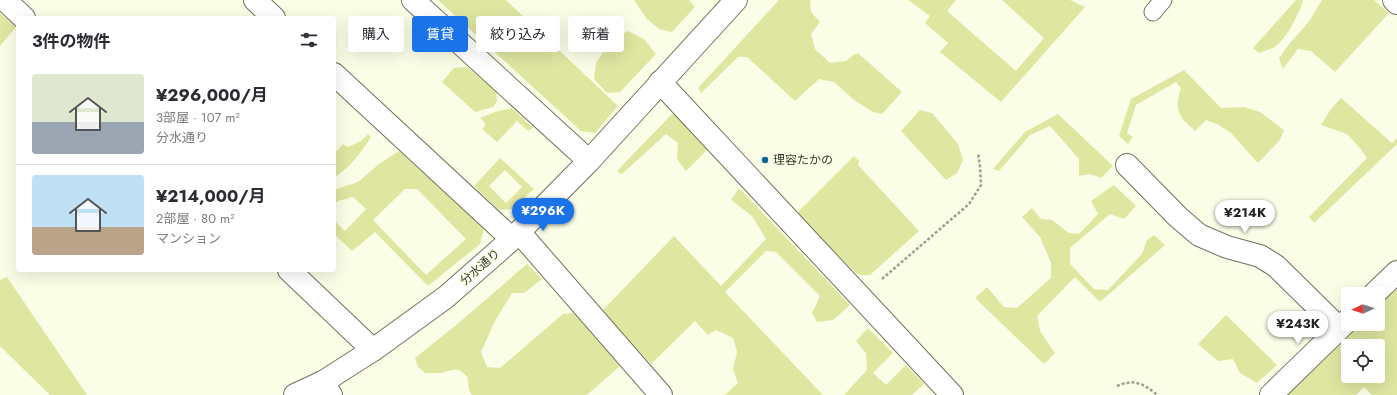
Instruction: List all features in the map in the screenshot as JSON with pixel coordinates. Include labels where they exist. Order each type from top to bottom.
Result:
[{"type":"street","points":[[5,0],[22,16]]},
{"type":"street","points":[[255,0],[272,16]]},
{"type":"street","points":[[413,0],[589,161]]},
{"type":"street","name":"分水通り","points":[[295,395],[327,388],[373,350],[446,297],[516,236],[589,161],[736,0]]},
{"type":"street","points":[[1394,0],[1397,3]]},
{"type":"street","points":[[336,76],[516,236],[661,395]]},
{"type":"street","points":[[660,82],[952,395]]},
{"type":"street","points":[[1127,165],[1178,217],[1199,235],[1228,247],[1260,256],[1276,266],[1341,321]]},
{"type":"street","points":[[291,272],[373,350]]},
{"type":"street","points":[[1381,287],[1397,272]]},
{"type":"street","points":[[1271,395],[1341,327]]},
{"type":"path","points":[[861,297],[969,204],[981,185],[978,153]]},
{"type":"path","points":[[1117,386],[1128,382],[1138,383],[1157,395]]},
{"type":"green space","points":[[438,0],[506,0],[523,16],[476,16],[476,35],[468,27],[468,16],[455,16]]},
{"type":"green space","points":[[634,0],[689,0],[695,7],[672,32],[659,29],[647,19]]},
{"type":"green space","points":[[779,0],[810,0],[811,12],[820,22],[811,34],[815,49],[830,63],[846,61],[858,53],[902,92],[882,114],[873,112],[854,100],[834,82],[819,79],[795,101],[747,57],[738,57],[701,93],[698,88]]},
{"type":"green space","points":[[908,0],[956,0],[947,11],[1016,71],[1044,38],[1002,0],[1070,0],[1085,7],[1001,102],[940,52],[948,43],[925,23],[930,16]]},
{"type":"green space","points":[[1296,0],[1303,0],[1289,31],[1276,46],[1259,53],[1253,48]]},
{"type":"green space","points":[[1322,0],[1374,0],[1389,13],[1335,72],[1311,51],[1298,49],[1283,69],[1279,58],[1310,20]]},
{"type":"green space","points":[[0,13],[16,27],[0,46]]},
{"type":"green space","points":[[628,31],[644,39],[656,54],[620,92],[607,93],[594,79],[596,63],[603,52],[624,52],[624,33]]},
{"type":"green space","points":[[560,51],[618,106],[595,133],[581,131],[495,52]]},
{"type":"green space","points":[[467,67],[496,91],[497,101],[493,107],[475,112],[442,82],[454,68]]},
{"type":"green space","points":[[1184,70],[1221,108],[1244,107],[1260,112],[1284,130],[1280,140],[1258,163],[1231,133],[1219,125],[1206,120],[1195,131],[1189,126],[1181,117],[1179,112],[1178,102],[1181,88],[1176,82],[1136,105],[1127,133],[1133,137],[1128,144],[1119,136],[1131,99]]},
{"type":"green space","points":[[1341,98],[1392,143],[1397,138],[1397,144],[1314,223],[1309,217],[1367,158],[1347,134],[1321,125],[1331,109]]},
{"type":"green space","points":[[512,108],[533,128],[528,131],[517,121],[497,142],[482,129],[486,124],[480,118],[498,111]]},
{"type":"green space","points":[[920,110],[932,113],[958,144],[963,160],[957,173],[946,180],[901,131]]},
{"type":"green space","points":[[672,114],[679,115],[709,148],[686,171],[677,159],[678,143],[666,134],[622,174],[617,171]]},
{"type":"green space","points":[[1058,114],[1113,166],[1101,178],[1090,174],[1079,176],[1079,159],[1050,126],[1030,135],[999,171],[993,169],[1025,132]]},
{"type":"green space","points":[[368,134],[371,137],[359,154],[336,176],[336,152],[343,144],[348,147],[361,141]]},
{"type":"green space","points":[[399,151],[484,228],[480,244],[428,286],[375,232],[352,251],[336,236],[336,222],[345,231],[366,209],[353,197],[338,201],[336,203],[336,189],[358,182],[379,164]],"holes":[[[405,189],[417,189],[466,239],[426,275],[373,220]]]},
{"type":"green space","points":[[854,156],[859,161],[858,165],[919,231],[870,275],[861,275],[855,272],[796,214]]},
{"type":"green space","points":[[500,158],[534,189],[512,209],[499,210],[474,186]],"holes":[[[505,170],[522,187],[506,203],[489,186]]]},
{"type":"green space","points":[[1114,185],[1136,206],[1124,219],[1110,214],[1070,248],[1070,264],[1094,289],[1108,290],[1142,254],[1147,240],[1154,235],[1165,245],[1100,302],[1075,277],[1037,316],[1040,331],[1055,353],[1044,364],[975,298],[987,287],[1004,307],[1017,308],[1051,278],[1051,263],[1040,237],[1022,217],[1032,208],[1041,219],[1052,220],[1069,233],[1079,234],[1098,214],[1091,201]]},
{"type":"green space","points":[[739,188],[850,305],[833,320],[817,322],[812,313],[820,296],[776,252],[766,251],[725,292],[823,395],[725,395],[738,383],[733,369],[737,352],[733,338],[716,330],[708,335],[695,321],[651,364],[602,311],[674,236],[721,286],[766,239],[752,216],[731,200]]},
{"type":"green space","points":[[527,264],[542,279],[524,293],[512,293],[494,323],[481,352],[487,367],[500,368],[563,314],[574,313],[620,366],[587,395],[472,395],[469,390],[467,377],[461,371],[455,370],[441,373],[425,373],[418,367],[415,358],[455,326]]},
{"type":"green space","points":[[7,277],[87,395],[50,395],[0,346],[0,280]]},
{"type":"green space","points":[[1397,283],[1397,395],[1372,395],[1364,387],[1356,395],[1283,395],[1348,331],[1385,331],[1385,295]]},
{"type":"green space","points":[[1226,315],[1277,365],[1257,383],[1240,373],[1233,359],[1218,361],[1198,344]]},
{"type":"green space","points":[[868,328],[893,353],[873,373],[886,385],[906,365],[924,384],[912,395],[844,395],[867,370],[866,353],[856,341]]},
{"type":"place","name":"理容たかの","points":[[765,160]]}]
